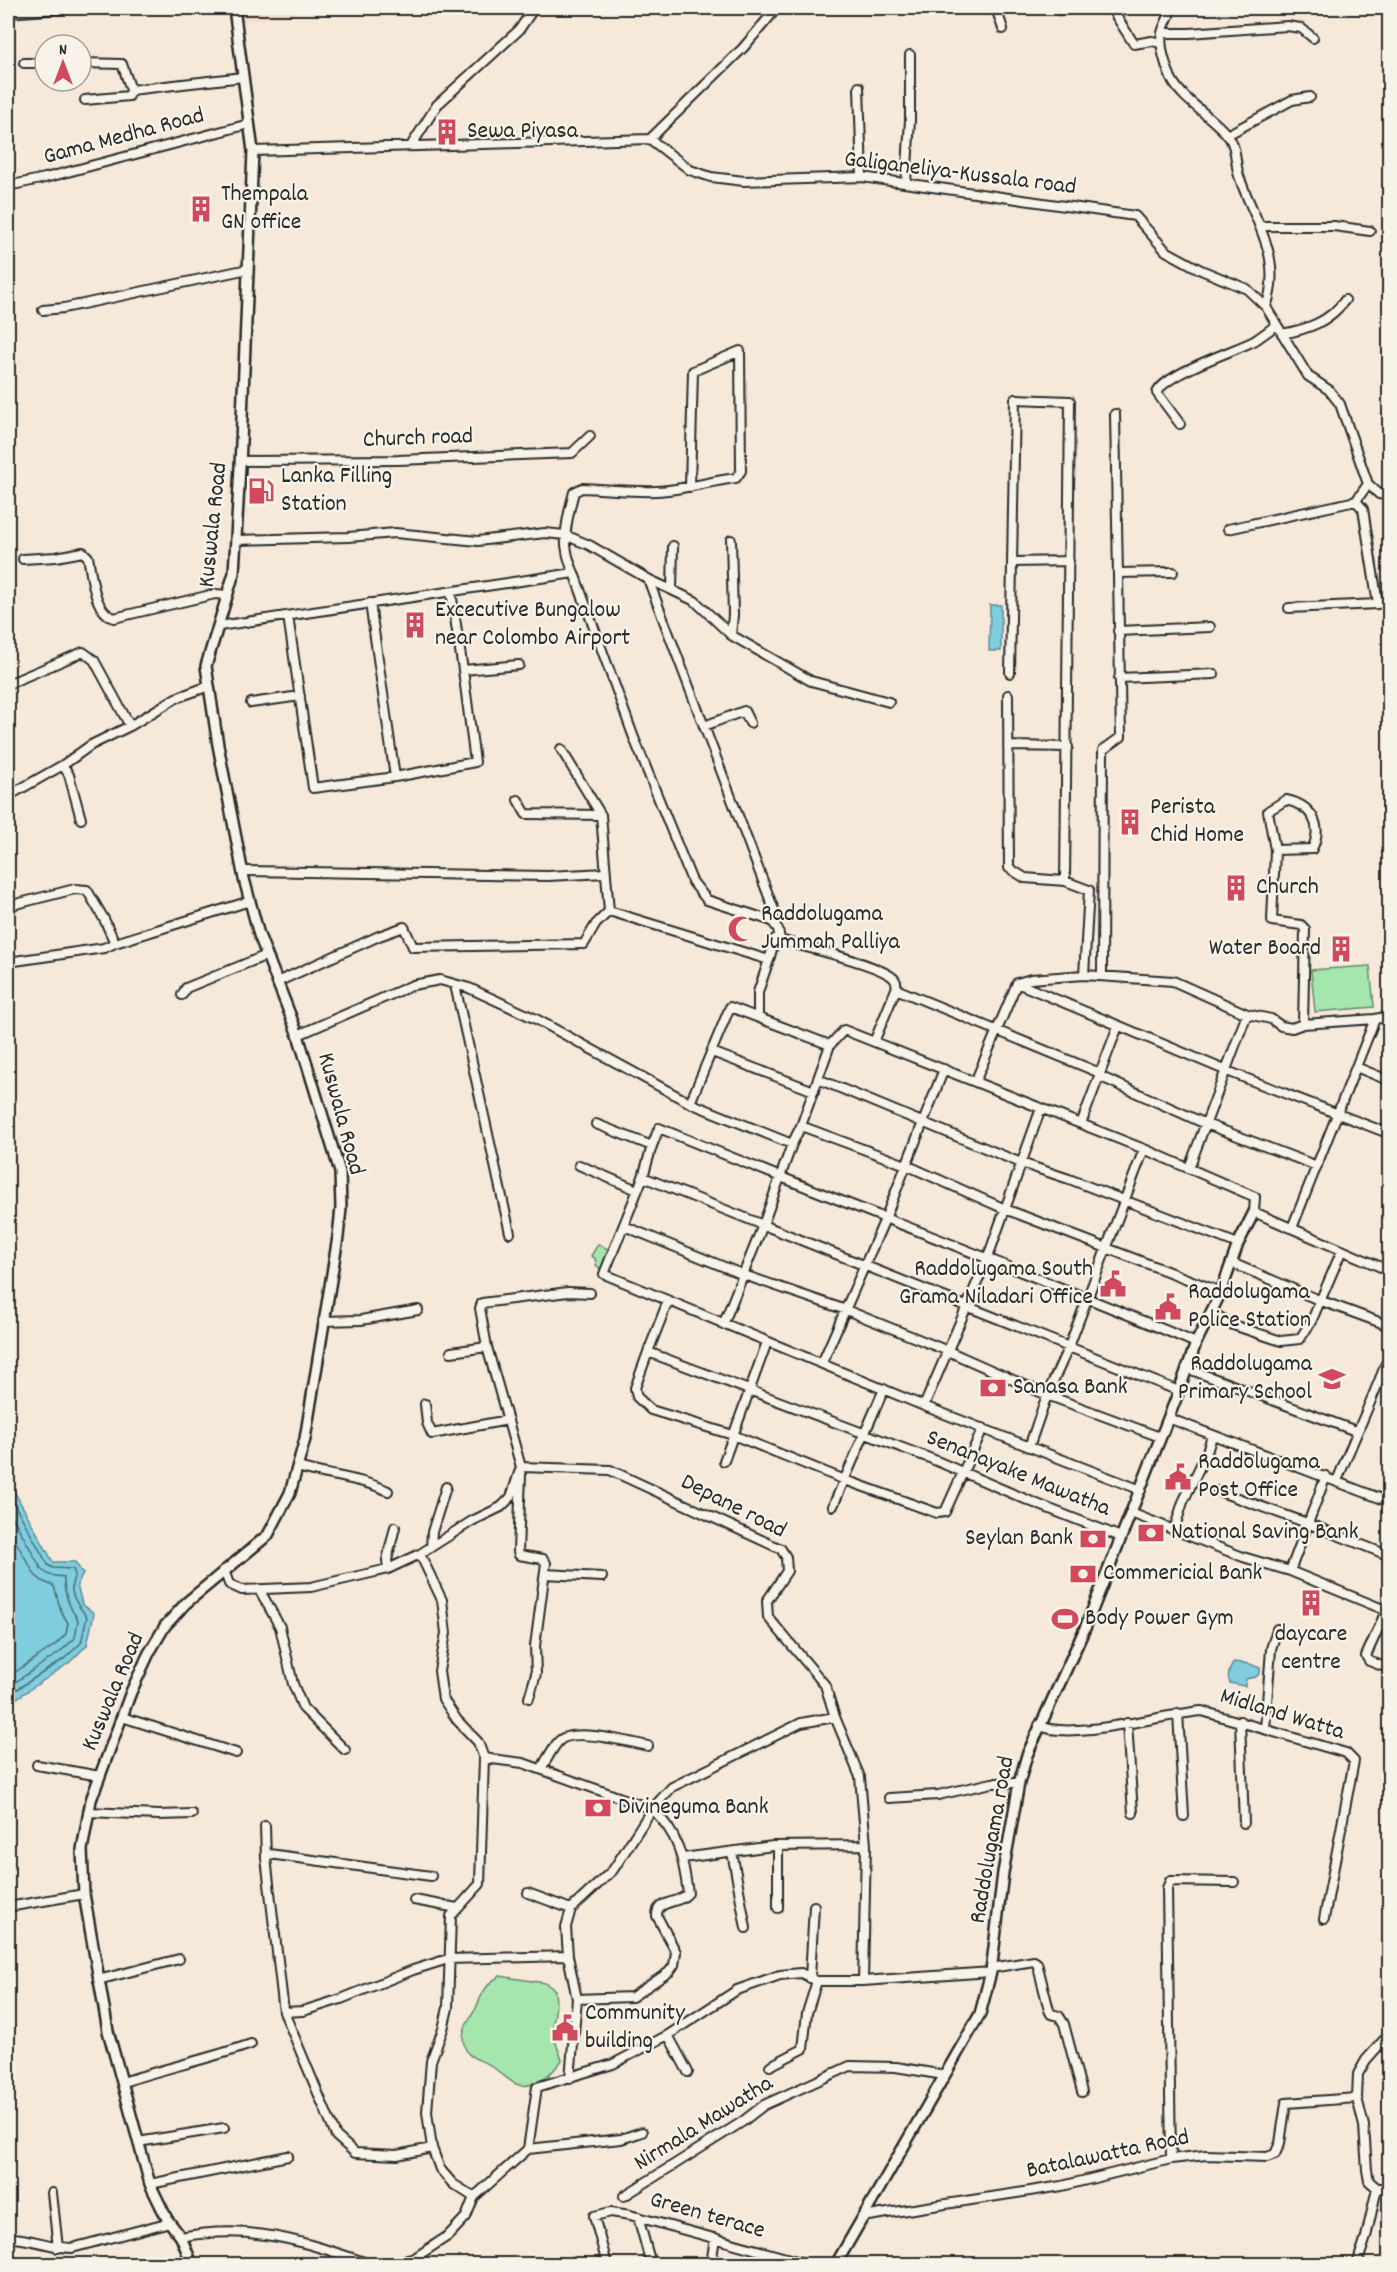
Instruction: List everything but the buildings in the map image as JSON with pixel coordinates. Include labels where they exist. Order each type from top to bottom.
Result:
[{"type":"street","points":[[8,13],[73,8]]},
{"type":"street","name":"Kuswala Road","points":[[192,2265],[181,2237],[156,2199],[150,2184],[108,2031],[84,1894],[82,1850],[90,1800],[149,1653],[165,1626],[186,1603],[267,1535],[290,1493],[305,1439],[341,1208],[340,1172],[298,1035],[267,956],[242,871],[206,666],[234,573],[240,461],[253,151],[234,8]]},
{"type":"street","points":[[411,146],[437,105],[519,30],[534,8]]},
{"type":"street","points":[[253,151],[650,139],[743,48],[777,8]]},
{"type":"street","points":[[996,8],[1003,29]]},
{"type":"street","points":[[1059,10],[1068,8]]},
{"type":"street","points":[[1111,8],[1134,44],[1152,41],[1161,43]]},
{"type":"street","points":[[1171,8],[1161,43],[1171,79],[1227,135],[1233,144],[1235,164],[1246,196],[1262,226],[1269,248],[1271,294],[1266,307]]},
{"type":"street","points":[[1162,33],[1287,26],[1301,28],[1313,38]]},
{"type":"street","points":[[906,183],[910,120],[910,56]]},
{"type":"street","points":[[24,63],[33,63]]},
{"type":"street","points":[[85,100],[129,96],[131,90],[122,64],[93,63]]},
{"type":"street","points":[[131,90],[243,77]]},
{"type":"street","points":[[859,87],[862,177]]},
{"type":"street","points":[[1227,135],[1292,100],[1310,97]]},
{"type":"street","name":"Gama Medha Road","points":[[8,186],[249,124]]},
{"type":"street","name":"Galiganeliya-Kussala road","points":[[650,139],[690,170],[711,177],[744,181],[862,177],[1135,216],[1166,251],[1201,270],[1247,289],[1266,307],[1308,376],[1329,390],[1340,404],[1368,484]]},
{"type":"street","points":[[1262,226],[1334,226],[1370,231]]},
{"type":"street","points":[[43,309],[64,308],[248,269]]},
{"type":"street","points":[[1282,334],[1314,327],[1337,311],[1346,300]]},
{"type":"street","points":[[1180,424],[1157,393],[1158,389],[1175,376],[1255,340],[1277,325]]},
{"type":"street","points":[[690,487],[693,371],[740,351],[741,471],[736,478],[709,481],[690,487],[657,491],[582,488],[574,492],[564,547],[634,738],[692,881],[707,900],[772,921],[778,929],[780,940]]},
{"type":"street","points":[[1010,673],[1015,399],[1070,401],[1065,881]]},
{"type":"street","points":[[1102,976],[1103,750],[1121,737],[1115,414]]},
{"type":"street","name":"Church road","points":[[240,461],[398,460],[572,453],[590,436]]},
{"type":"street","points":[[1228,529],[1356,501],[1368,484],[1379,494],[1389,496]]},
{"type":"street","points":[[1289,608],[1378,604],[1363,509],[1356,501]]},
{"type":"street","points":[[236,540],[348,537],[395,533],[478,541],[545,533],[565,536],[695,601],[731,635],[811,681],[889,702]]},
{"type":"street","points":[[731,540],[733,615],[731,635]]},
{"type":"street","points":[[672,589],[673,546]]},
{"type":"street","points":[[23,559],[56,557],[83,552],[88,556],[99,607],[107,616],[114,618],[215,594],[228,594]]},
{"type":"street","points":[[1013,562],[1069,561]]},
{"type":"street","points":[[1118,573],[1173,572]]},
{"type":"street","points":[[219,626],[574,573]]},
{"type":"street","points":[[648,579],[774,910],[772,921]]},
{"type":"street","points":[[288,616],[313,788],[395,777],[475,762],[464,670],[451,592]]},
{"type":"street","points":[[370,603],[395,777]]},
{"type":"street","points":[[1118,631],[1210,627]]},
{"type":"street","points":[[8,684],[83,652],[94,660],[130,726]]},
{"type":"street","points":[[464,670],[519,665]]},
{"type":"street","points":[[1119,678],[1214,674]]},
{"type":"street","points":[[8,796],[63,765],[91,745],[130,726],[176,698],[208,686]]},
{"type":"street","points":[[1008,695],[1009,868],[1025,878],[1065,881],[1089,890],[1084,975]]},
{"type":"street","points":[[251,703],[300,696]]},
{"type":"street","points":[[704,726],[744,711],[750,723]]},
{"type":"street","points":[[1008,746],[1068,747]]},
{"type":"street","points":[[277,982],[404,927],[413,947],[584,944],[596,924],[609,911],[601,815],[561,749]]},
{"type":"street","points":[[63,765],[69,775],[81,819]]},
{"type":"street","points":[[518,800],[526,814],[601,815]]},
{"type":"street","points":[[1275,850],[1312,849],[1317,838],[1316,822],[1299,803],[1286,800],[1268,811],[1275,850],[1272,921],[1301,925],[1305,929],[1303,1024]]},
{"type":"street","points":[[242,871],[548,876],[606,873]]},
{"type":"street","points":[[8,906],[75,889],[87,890],[115,943]]},
{"type":"street","points":[[8,962],[104,948],[250,901]]},
{"type":"street","points":[[609,911],[770,960]]},
{"type":"street","points":[[758,1017],[758,993],[775,939],[780,940],[877,969],[894,978],[897,983],[896,989],[874,1042]]},
{"type":"street","points":[[182,995],[186,988],[267,956]]},
{"type":"street","points":[[1017,983],[1031,979],[1084,975],[1173,981],[1247,1014],[1271,1019],[1281,1026],[1292,1028],[1303,1024],[1384,1018]]},
{"type":"street","points":[[298,1035],[413,985],[440,980],[469,988],[536,1019],[690,1103],[792,1144]]},
{"type":"street","points":[[1017,983],[1227,1071],[1389,1134]]},
{"type":"street","points":[[975,1082],[1017,983]]},
{"type":"street","points":[[455,985],[510,1233]]},
{"type":"street","points":[[896,989],[1099,1075],[1206,1124],[1317,1166]]},
{"type":"street","points":[[690,1103],[730,1007],[830,1045]]},
{"type":"street","points":[[1189,1168],[1247,1014]]},
{"type":"street","points":[[1292,1228],[1356,1067],[1384,1018]]},
{"type":"street","points":[[1081,1124],[1118,1026]]},
{"type":"street","points":[[723,1324],[744,1275],[830,1045],[844,1030],[1144,1149],[1255,1197],[1254,1212],[1389,1270]]},
{"type":"street","points":[[712,1052],[814,1092]]},
{"type":"street","points":[[1356,1067],[1389,1080]]},
{"type":"street","points":[[822,1363],[885,1220],[944,1069]]},
{"type":"street","points":[[819,1079],[1021,1163],[1070,1179],[1124,1202],[1238,1244]]},
{"type":"street","points":[[924,1406],[988,1257],[1041,1108]]},
{"type":"street","points":[[596,1124],[652,1146]]},
{"type":"street","points":[[801,1126],[906,1165],[1005,1209],[1221,1292]]},
{"type":"street","points":[[1141,1490],[924,1406],[604,1274],[643,1177],[659,1128],[885,1220],[988,1257],[1196,1343]]},
{"type":"street","points":[[1029,1447],[1047,1395],[1068,1348],[1144,1149]]},
{"type":"street","points":[[579,1165],[637,1191]]},
{"type":"street","points":[[643,1177],[1179,1391]]},
{"type":"street","name":"Raddolugama road","points":[[836,2265],[980,2014],[991,1970],[1003,1873],[1019,1783],[1027,1755],[1086,1626],[1141,1490],[1196,1343],[1221,1292],[1238,1244],[1254,1212]]},
{"type":"street","points":[[624,1226],[744,1275],[846,1310],[948,1351],[1047,1395],[1160,1437]]},
{"type":"street","points":[[1211,1312],[1233,1324],[1281,1341],[1300,1339],[1312,1320],[1342,1250]]},
{"type":"street","points":[[1232,1263],[1319,1300],[1389,1326]]},
{"type":"street","points":[[529,1698],[536,1674],[535,1646],[546,1563],[543,1558],[519,1555],[521,1467],[487,1347],[480,1308],[482,1303],[568,1292],[590,1293]]},
{"type":"street","points":[[668,1301],[635,1388],[637,1397],[651,1410],[733,1435],[845,1480],[937,1513],[945,1512],[982,1428]]},
{"type":"street","points":[[323,1321],[361,1320],[418,1310]]},
{"type":"street","points":[[724,1461],[767,1342]]},
{"type":"street","points":[[452,1352],[487,1347]]},
{"type":"street","name":"Senanayake Mawatha","points":[[648,1352],[900,1447],[1121,1537]]},
{"type":"street","points":[[1337,1481],[1356,1431],[1373,1398],[1389,1353]]},
{"type":"street","points":[[1186,1368],[1356,1431]]},
{"type":"street","points":[[833,1506],[884,1389]]},
{"type":"street","points":[[425,1404],[427,1423],[432,1434],[508,1420]]},
{"type":"street","points":[[1168,1418],[1326,1476],[1389,1502]]},
{"type":"street","points":[[1174,1530],[1183,1502],[1207,1452],[1212,1436]]},
{"type":"street","points":[[298,1467],[378,1486],[388,1491]]},
{"type":"street","points":[[224,1570],[229,1584],[242,1590],[311,1587],[388,1569],[420,1554],[472,1521],[501,1507],[511,1497],[521,1467]]},
{"type":"street","name":"Depane road","points":[[521,1467],[610,1470],[781,1549],[786,1557],[787,1571],[767,1601],[768,1617],[825,1685],[835,1717],[860,1778],[866,1845],[863,1981]]},
{"type":"street","points":[[1290,1571],[1326,1476]]},
{"type":"street","points":[[431,1547],[432,1532],[446,1487]]},
{"type":"street","points":[[1218,1491],[1389,1556]]},
{"type":"street","points":[[1131,1513],[1243,1557],[1290,1571],[1388,1608],[1366,1656],[1369,1661],[1389,1669]]},
{"type":"street","points":[[388,1569],[387,1560],[395,1527]]},
{"type":"street","points":[[420,1554],[442,1600],[446,1633],[439,1671],[443,1700],[457,1720],[478,1742],[484,1758],[480,1884],[451,1916],[447,2008],[443,2029],[431,2061],[427,2112],[432,2148],[440,2169],[453,2184],[474,2197]]},
{"type":"street","points":[[545,1574],[602,1577]]},
{"type":"street","points":[[259,1589],[280,1627],[293,1684],[303,1708],[345,1750]]},
{"type":"street","points":[[1265,1729],[1271,1650],[1277,1629]]},
{"type":"street","name":"Midland Watta","points":[[1039,1725],[1049,1731],[1088,1730],[1178,1713],[1202,1711],[1240,1720],[1346,1753],[1354,1761],[1324,1919]]},
{"type":"street","points":[[1178,1713],[1184,1816]]},
{"type":"street","points":[[122,1717],[236,1754]]},
{"type":"street","points":[[570,2078],[578,1999],[568,1956],[566,1927],[570,1909],[613,1870],[652,1809],[672,1787],[801,1723],[835,1717]]},
{"type":"street","points":[[1240,1720],[1244,1823]]},
{"type":"street","points":[[1127,1723],[1133,1813]]},
{"type":"street","points":[[541,1769],[558,1742],[566,1736],[610,1738],[648,1746]]},
{"type":"street","points":[[484,1758],[523,1763],[652,1809],[667,1823],[683,1858],[688,1893],[684,1899],[660,1905],[657,1910],[657,1916],[676,1952],[674,1965],[669,1972],[632,1997],[578,1999]]},
{"type":"street","points":[[37,1765],[100,1776]]},
{"type":"street","points":[[889,1798],[938,1795],[992,1783],[1019,1783]]},
{"type":"street","points":[[88,1812],[192,1814]]},
{"type":"street","points":[[265,1826],[266,1858],[284,2012],[336,2136],[356,2153],[397,2155],[432,2148]]},
{"type":"street","points":[[683,1858],[778,1846],[866,1845]]},
{"type":"street","points":[[778,1846],[778,1908]]},
{"type":"street","points":[[732,1852],[746,1928]]},
{"type":"street","points":[[266,1858],[269,1854],[431,1876]]},
{"type":"street","points":[[1171,2159],[1167,1888],[1170,1881],[1234,1882]]},
{"type":"street","points":[[528,1893],[570,1909]]},
{"type":"street","points":[[8,1907],[84,1894]]},
{"type":"street","points":[[414,1900],[457,1908]]},
{"type":"street","points":[[770,2066],[803,2049],[814,1979],[814,1906]]},
{"type":"street","points":[[284,2012],[303,2011],[341,1999],[413,1970],[448,1959],[568,1956]]},
{"type":"street","points":[[98,1980],[179,1959]]},
{"type":"street","points":[[528,2149],[537,2087],[613,2064],[669,2035],[738,1990],[780,1975],[801,1973],[814,1979],[863,1981],[991,1970],[1012,1963],[1034,1961],[1037,1963],[1049,2010],[1051,2014],[1059,2016],[1064,2024],[1082,2092]]},
{"type":"street","points":[[1389,2033],[1366,2060],[1358,2074],[1357,2098],[1364,2126],[1366,2170],[1370,2181],[1377,2188],[1389,2188]]},
{"type":"street","points":[[669,2035],[688,2073]]},
{"type":"street","points":[[123,2082],[166,2067],[218,2056],[250,2044]]},
{"type":"street","name":"Nirmala Mawatha","points":[[624,2196],[742,2122],[764,2105],[850,2066],[896,2067],[944,2075]]},
{"type":"street","name":"Batalawatta Road","points":[[862,2217],[1062,2186],[1171,2159],[1206,2155],[1267,2157],[1275,2154],[1280,2143],[1286,2103],[1357,2098]]},
{"type":"street","points":[[138,2142],[224,2128]]},
{"type":"street","points":[[386,2265],[413,2259],[447,2236],[466,2217],[474,2197],[528,2149],[621,2139],[642,2132]]},
{"type":"street","points":[[150,2184],[288,2156]]},
{"type":"street","points":[[1357,2265],[1377,2188]]},
{"type":"street","points":[[52,2193],[58,2248]]},
{"type":"street","name":"Green terace","points":[[607,2265],[595,2215],[611,2212],[638,2217],[808,2265]]},
{"type":"street","points":[[638,2217],[651,2265]]},
{"type":"street","points":[[8,2238],[16,2237],[58,2248],[72,2248],[170,2222]]},
{"type":"street","points":[[181,2237],[210,2231],[239,2231],[304,2242],[370,2265]]},
{"type":"street","points":[[711,2265],[715,2238]]},
{"type":"shaded area","points":[[238,8],[316,8],[241,23]]},
{"type":"green space","points":[[1370,966],[1374,1007],[1315,1012],[1311,970]]},
{"type":"green space","points":[[598,1244],[612,1251],[604,1272],[596,1265],[595,1258],[591,1256]]},
{"type":"green space","points":[[500,1976],[545,1983],[555,1990],[556,2005],[552,2032],[562,2060],[548,2075],[536,2083],[522,2086],[512,2082],[490,2065],[468,2054],[464,2045],[464,2030],[468,2022],[488,1986]]},
{"type":"water","points":[[990,605],[1001,605],[1001,651],[989,651]]},
{"type":"water","points":[[8,1480],[53,1562],[75,1562],[83,1574],[77,1585],[82,1604],[94,1613],[87,1645],[69,1663],[14,1700],[8,1701]]},
{"type":"water","points":[[1234,1662],[1260,1668],[1260,1673],[1256,1677],[1246,1679],[1245,1686],[1230,1683],[1228,1675]]},
{"type":"place","name":"Sewa Piyasa","points":[[447,132]]},
{"type":"place","name":"Thempala GN office","points":[[201,209]]},
{"type":"place","name":"Lanka Filling Station","points":[[261,491]]},
{"type":"place","name":"Excecutive Bungalow near Colombo Airport","points":[[415,625]]},
{"type":"place","name":"Perista Chid Home","points":[[1130,822]]},
{"type":"place","name":"Church","points":[[1236,888]]},
{"type":"place","name":"Raddolugama Jummah Palliya","points":[[741,929]]},
{"type":"place","name":"Water Board","points":[[1341,949]]},
{"type":"place","name":"Raddolugama South Grama Niladari Office","points":[[1113,1284]]},
{"type":"place","name":"Raddolugama Police Station","points":[[1168,1307]]},
{"type":"place","name":"Raddolugama Primary School","points":[[1332,1379]]},
{"type":"place","name":"Sanasa Bank","points":[[993,1388]]},
{"type":"place","name":"Raddolugama Post Office","points":[[1178,1477]]},
{"type":"place","name":"National Saving Bank","points":[[1151,1533]]},
{"type":"place","name":"Seylan Bank","points":[[1093,1539]]},
{"type":"place","name":"Commericial Bank","points":[[1083,1574]]},
{"type":"place","name":"daycare centre","points":[[1311,1603]]},
{"type":"place","name":"Body Power Gym","points":[[1065,1619]]},
{"type":"place","name":"Divineguma Bank","points":[[598,1808]]},
{"type":"place","name":"Community building","points":[[565,2028]]}]
